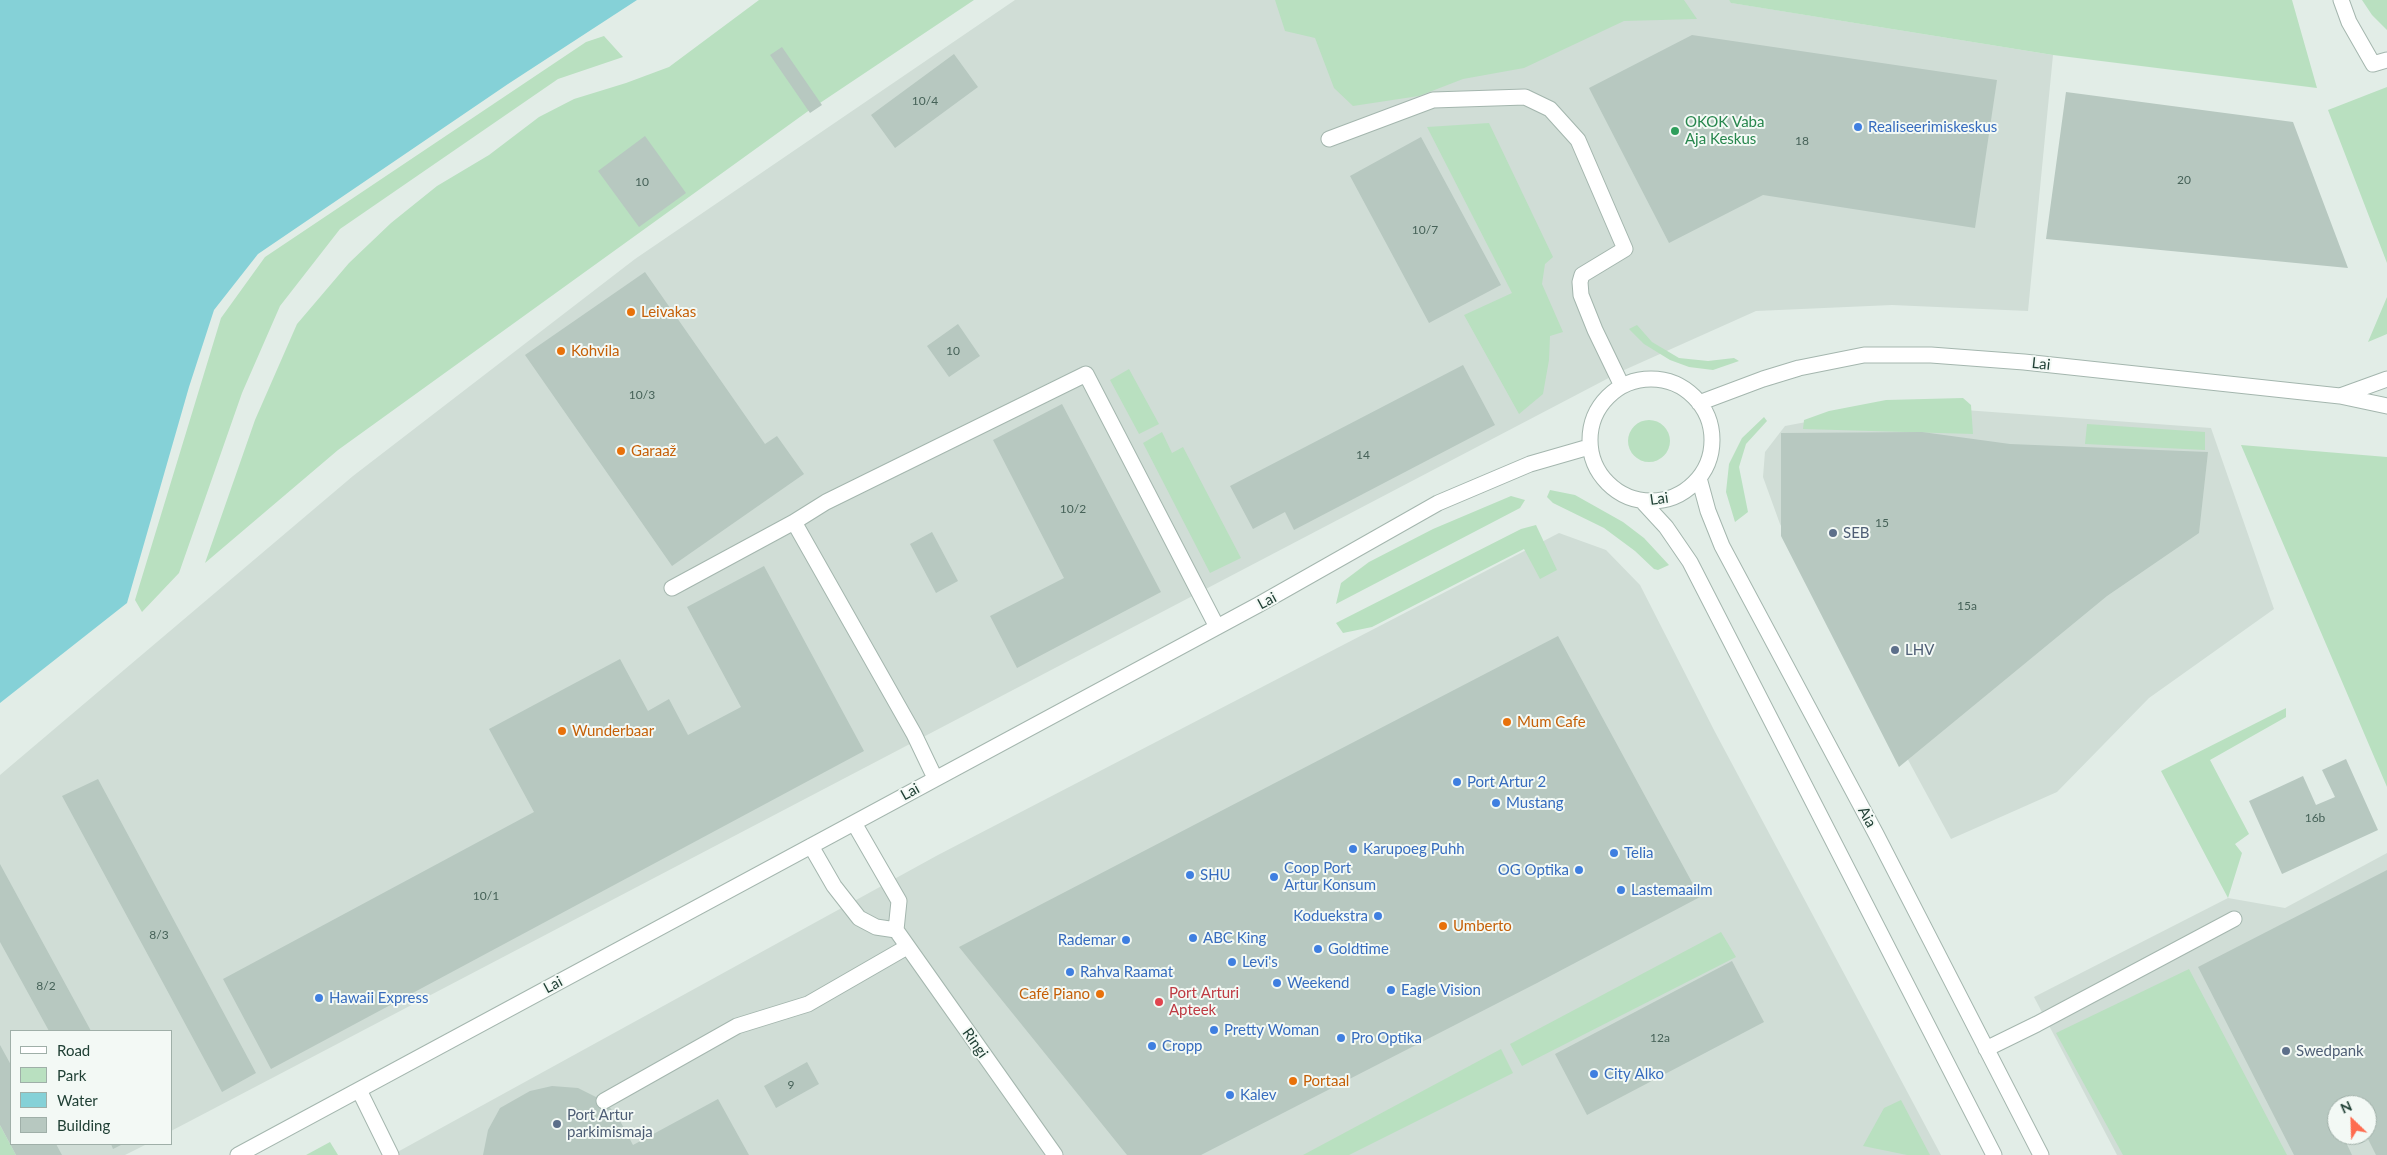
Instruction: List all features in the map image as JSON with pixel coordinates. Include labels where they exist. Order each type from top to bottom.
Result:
[{"type":"street","points":[[2341,0],[2349,22],[2373,64],[2387,60]]},
{"type":"street","points":[[1329,139],[1433,100],[1526,97],[1550,109],[1578,140],[1625,249],[1582,275],[1580,282],[1581,295],[1595,330],[1622,386]]},
{"type":"street","name":"Lai","points":[[1699,403],[1763,379],[1799,368],[1864,354],[1931,355],[2024,362],[2340,396],[2387,406]]},
{"type":"street","points":[[672,588],[794,522],[826,502],[1086,374],[1216,627]]},
{"type":"street","name":"Lai","points":[[1656,379],[1672,383],[1687,391],[1699,403],[1708,417],[1712,432],[1712,448],[1707,464],[1699,478],[1688,489],[1674,497],[1658,502],[1642,501],[1626,497],[1601,478],[1593,463],[1589,447],[1590,429],[1596,412],[1607,397],[1622,386],[1638,380],[1656,379]]},
{"type":"street","points":[[2340,396],[2387,379]]},
{"type":"street","name":"Lai","points":[[238,1155],[1300,582],[1438,503],[1530,464],[1589,447]]},
{"type":"street","name":"Aia","points":[[1699,478],[1708,511],[1722,546],[1876,834],[2041,1155]]},
{"type":"street","points":[[1642,501],[1666,527],[1690,562],[1994,1155]]},
{"type":"street","points":[[794,522],[914,734],[935,778]]},
{"type":"street","points":[[811,846],[834,886],[859,918],[876,927],[896,930],[899,901],[854,823]]},
{"type":"street","points":[[1986,1048],[2046,1019],[2234,919]]},
{"type":"street","name":"Ringi","points":[[896,930],[1055,1155]]},
{"type":"street","points":[[604,1101],[737,1026],[808,1004],[907,947]]},
{"type":"street","points":[[359,1090],[391,1155]]},
{"type":"shaded area","points":[[1015,0],[1729,0],[1732,3],[2053,55],[2028,311],[1892,305],[1756,311],[1622,371],[172,1130],[172,1030],[10,1030],[10,1144],[0,1125],[0,775],[353,476],[635,259]]},
{"type":"shaded area","points":[[1896,405],[2211,428],[2274,609],[2149,698],[2057,792],[1951,839],[1780,524],[1763,477],[1765,452],[1785,426]]},
{"type":"shaded area","points":[[1559,533],[1606,550],[1640,585],[1715,732],[1941,1155],[392,1155],[938,855]]},
{"type":"shaded area","points":[[2387,853],[2387,1155],[2117,1155],[2034,997],[2228,898],[2285,908]]},
{"type":"shaded area","points":[[11,1145],[145,1145],[125,1155],[16,1155]]},
{"type":"green space","points":[[759,0],[974,0],[811,109],[338,450],[205,563],[255,420],[297,324],[349,263],[391,223],[437,186],[489,155],[539,117],[574,99],[669,67]]},
{"type":"green space","points":[[1275,0],[1684,0],[1697,19],[1624,21],[1524,68],[1463,79],[1419,96],[1353,106],[1334,88],[1315,38],[1285,31]]},
{"type":"green space","points":[[1729,0],[2292,0],[2317,88],[2053,55],[1731,3]]},
{"type":"green space","points":[[2362,0],[2387,0],[2387,30],[2372,15]]},
{"type":"green space","points":[[604,36],[623,57],[558,79],[340,229],[280,306],[242,393],[179,573],[142,612],[135,600],[221,318],[265,257],[586,42]]},
{"type":"green space","points":[[2387,87],[2387,263],[2328,110]]},
{"type":"green space","points":[[1489,123],[1553,257],[1545,264],[1542,284],[1563,332],[1550,336],[1549,360],[1543,394],[1519,414],[1464,315],[1512,293],[1427,127]]},
{"type":"green space","points":[[2387,297],[2387,334],[2368,342]]},
{"type":"green space","points":[[1637,325],[1652,342],[1679,358],[1708,361],[1734,358],[1739,361],[1713,370],[1689,367],[1670,360],[1644,344],[1629,329]]},
{"type":"green space","points":[[1129,369],[1159,424],[1139,434],[1110,380]]},
{"type":"green space","points":[[1963,398],[1971,405],[1973,434],[1803,429],[1804,420],[1829,411],[1886,400]]},
{"type":"green space","points":[[1764,417],[1767,421],[1746,444],[1739,467],[1748,512],[1735,522],[1726,492],[1729,464],[1742,438]]},
{"type":"green space","points":[[1649,420],[1664,426],[1670,441],[1664,456],[1649,462],[1634,456],[1628,441],[1634,426]]},
{"type":"green space","points":[[2087,424],[2205,432],[2205,450],[2085,444]]},
{"type":"green space","points":[[1162,432],[1172,453],[1183,447],[1241,558],[1210,573],[1143,443]]},
{"type":"green space","points":[[2241,445],[2387,457],[2387,787]]},
{"type":"green space","points":[[1550,490],[1575,495],[1623,522],[1644,538],[1669,565],[1658,570],[1654,569],[1635,551],[1604,528],[1553,503],[1547,497]]},
{"type":"green space","points":[[1511,496],[1525,500],[1520,508],[1336,604],[1341,583],[1369,562],[1433,529]]},
{"type":"green space","points":[[1536,525],[1557,570],[1540,579],[1524,549],[1372,627],[1343,633],[1336,623],[1521,529]]},
{"type":"green space","points":[[2286,708],[2286,717],[2210,760],[2249,834],[2235,844],[2242,853],[2228,898],[2161,771]]},
{"type":"green space","points":[[1721,932],[1736,957],[1522,1066],[1510,1044]]},
{"type":"green space","points":[[2189,969],[2287,1155],[2123,1155],[2056,1033]]},
{"type":"green space","points":[[1501,1049],[1513,1073],[1349,1155],[1303,1155]]},
{"type":"green space","points":[[1901,1100],[1930,1155],[1907,1155],[1863,1146],[1884,1108]]},
{"type":"green space","points":[[0,1125],[16,1155],[0,1155]]},
{"type":"green space","points":[[330,1142],[338,1155],[306,1155]]},
{"type":"water","points":[[0,0],[637,0],[508,84],[258,254],[214,310],[189,387],[127,603],[0,703]]},
{"type":"building","points":[[1692,35],[1997,80],[1975,228],[1763,195],[1669,243],[1589,88]]},
{"type":"building","points":[[782,47],[822,105],[810,113],[770,55]]},
{"type":"building","points":[[954,54],[978,87],[895,148],[871,115]]},
{"type":"building","points":[[2066,92],[2293,122],[2348,268],[2046,239]]},
{"type":"building","points":[[645,136],[686,193],[639,227],[598,171]]},
{"type":"building","points":[[1421,137],[1501,285],[1429,323],[1350,176]]},
{"type":"building","points":[[645,272],[765,444],[777,436],[804,474],[672,566],[525,355]]},
{"type":"building","points":[[958,324],[980,356],[949,377],[927,346]]},
{"type":"building","points":[[1463,365],[1495,425],[1294,530],[1285,512],[1253,529],[1230,486]]},
{"type":"building","points":[[1062,404],[1161,592],[1017,668],[990,616],[1064,578],[993,440]]},
{"type":"building","points":[[1922,432],[2010,444],[2208,452],[2199,533],[2107,596],[1899,767],[1781,536],[1781,433]]},
{"type":"building","points":[[932,532],[958,581],[936,593],[910,544]]},
{"type":"building","points":[[764,566],[864,751],[271,1069],[223,979],[534,812],[489,729],[620,659],[648,711],[669,699],[688,735],[741,707],[687,607]]},
{"type":"building","name":"Port Artur 2","points":[[1558,636],[1700,897],[1537,983],[1201,1155],[1127,1155],[959,947]]},
{"type":"building","points":[[2346,759],[2378,830],[2282,874],[2249,801],[2303,776],[2316,805],[2335,797],[2322,770]]},
{"type":"building","points":[[98,779],[256,1073],[222,1092],[62,796]]},
{"type":"building","points":[[0,864],[90,1030],[48,1030],[0,942]]},
{"type":"building","points":[[2387,870],[2387,1155],[2376,1155],[2371,1145],[2377,1145],[2377,1095],[2327,1095],[2327,1145],[2347,1145],[2352,1155],[2294,1155],[2198,967]]},
{"type":"building","points":[[1732,961],[1764,1022],[1587,1115],[1555,1054]]},
{"type":"building","points":[[0,1045],[10,1063],[10,1144],[0,1125]]},
{"type":"building","points":[[807,1062],[819,1084],[776,1108],[764,1086]]},
{"type":"building","name":"Port Artur parkimismaja","points":[[552,1086],[578,1088],[604,1101],[618,1117],[633,1145],[718,1099],[749,1155],[483,1155],[488,1130],[500,1108],[530,1091]]},
{"type":"building","points":[[11,1145],[57,1145],[62,1155],[16,1155]]},
{"type":"building","points":[[111,1145],[121,1145],[113,1149]]},
{"type":"place","name":"Realiseerimiskeskus","points":[[1858,127]]},
{"type":"place","name":"OKOK Vaba Aja Keskus","points":[[1675,131]]},
{"type":"place","name":"Leivakas","points":[[631,312]]},
{"type":"place","name":"Kohvila","points":[[561,351]]},
{"type":"place","name":"Garaaž","points":[[621,451]]},
{"type":"place","name":"SEB","points":[[1833,533]]},
{"type":"place","name":"LHV","points":[[1895,650]]},
{"type":"place","name":"Mum Cafe","points":[[1507,722]]},
{"type":"place","name":"Wunderbaar","points":[[562,731]]},
{"type":"place","name":"Port Artur 2","points":[[1457,782]]},
{"type":"place","name":"Mustang","points":[[1496,803]]},
{"type":"place","name":"Karupoeg Puhh","points":[[1353,849]]},
{"type":"place","name":"Telia","points":[[1614,853]]},
{"type":"place","name":"OG Optika","points":[[1579,870]]},
{"type":"place","name":"SHU","points":[[1190,875]]},
{"type":"place","name":"Coop Port Artur Konsum","points":[[1274,877]]},
{"type":"place","name":"Lastemaailm","points":[[1621,890]]},
{"type":"place","name":"Koduekstra","points":[[1378,916]]},
{"type":"place","name":"Umberto","points":[[1443,926]]},
{"type":"place","name":"ABC King","points":[[1193,938]]},
{"type":"place","name":"Rademar","points":[[1126,940]]},
{"type":"place","name":"Goldtime","points":[[1318,949]]},
{"type":"place","name":"Levi's","points":[[1232,962]]},
{"type":"place","name":"Rahva Raamat","points":[[1070,972]]},
{"type":"place","name":"Weekend","points":[[1277,983]]},
{"type":"place","name":"Eagle Vision","points":[[1391,990]]},
{"type":"place","name":"Café Piano","points":[[1100,994]]},
{"type":"place","name":"Hawaii Express","points":[[319,998]]},
{"type":"place","name":"Port Arturi Apteek","points":[[1159,1002]]},
{"type":"place","name":"Pretty Woman","points":[[1214,1030]]},
{"type":"place","name":"Pro Optika","points":[[1341,1038]]},
{"type":"place","name":"Cropp","points":[[1152,1046]]},
{"type":"place","name":"Swedpank","points":[[2286,1051]]},
{"type":"place","name":"City Alko","points":[[1594,1074]]},
{"type":"place","name":"Portaal","points":[[1293,1081]]},
{"type":"place","name":"Kalev","points":[[1230,1095]]},
{"type":"place","name":"Port Artur parkimismaja","points":[[557,1124]]}]
